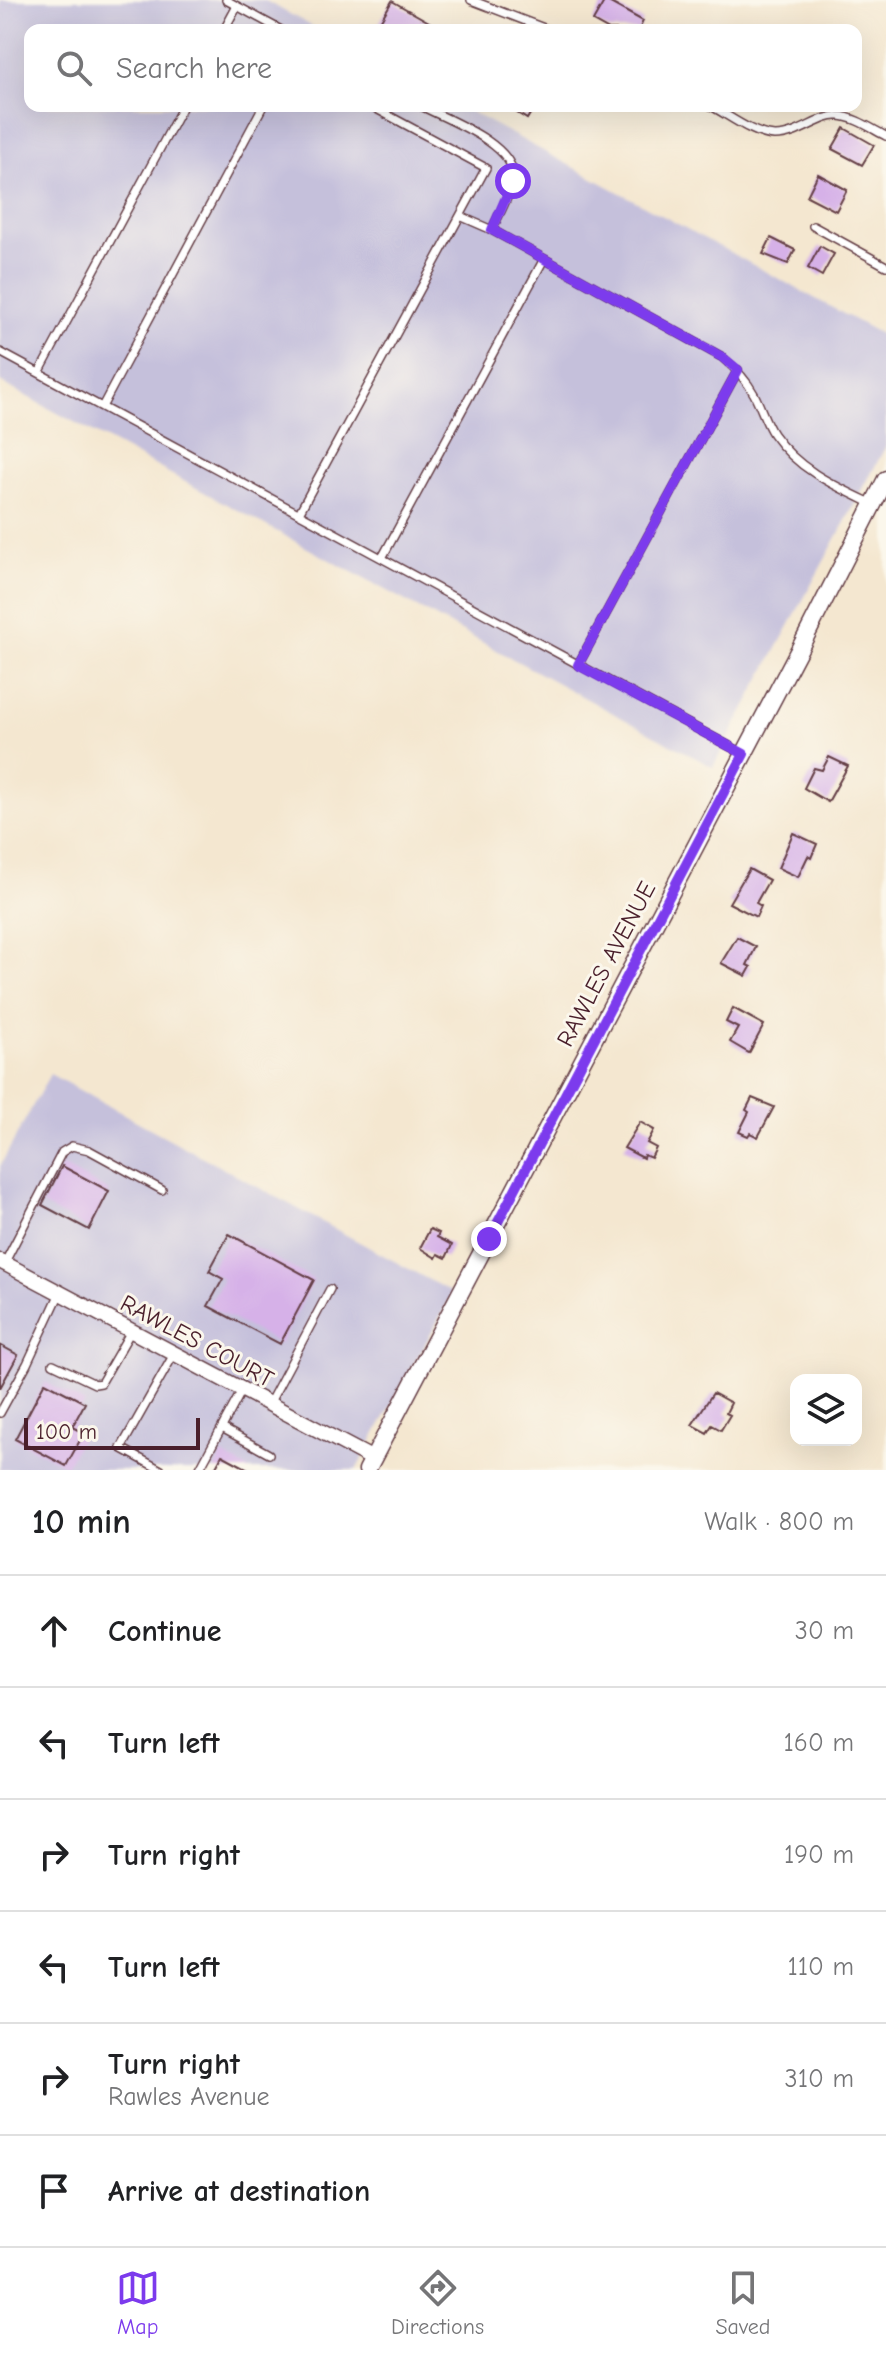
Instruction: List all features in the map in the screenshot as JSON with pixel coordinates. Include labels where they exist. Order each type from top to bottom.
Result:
[{"type":"street","name":"RAWLES AVENUE","points":[[370,1464],[744,754],[880,508],[886,479]]},
{"type":"street","name":"RAWLES COURT","points":[[2,1262],[269,1404],[370,1464]]},
{"type":"lane","points":[[226,0],[270,24]]},
{"type":"lane","points":[[471,0],[533,24]]},
{"type":"lane","points":[[227,24],[237,6]]},
{"type":"lane","points":[[39,373],[180,112]]},
{"type":"lane","points":[[102,407],[260,112]]},
{"type":"lane","points":[[299,513],[486,168],[382,112]]},
{"type":"lane","points":[[432,112],[494,145],[513,167],[513,181],[492,230]]},
{"type":"lane","points":[[722,112],[771,136],[788,135],[836,115],[886,136]]},
{"type":"lane","points":[[460,216],[492,230],[722,357],[738,370],[753,392],[772,432],[791,456],[812,473],[880,508]]},
{"type":"lane","points":[[813,226],[886,266]]},
{"type":"lane","points":[[382,558],[544,259]]},
{"type":"lane","points":[[0,352],[744,754]]},
{"type":"lane","points":[[578,665],[738,370]]},
{"type":"lane","points":[[2,1262],[62,1152],[72,1146],[89,1150],[162,1190]]},
{"type":"lane","points":[[269,1404],[330,1289]]},
{"type":"lane","points":[[0,1413],[60,1293]]},
{"type":"lane","points":[[53,1364],[95,1384],[101,1383],[131,1331]]},
{"type":"lane","points":[[161,1470],[121,1448],[174,1354]]},
{"type":"lane","points":[[199,1470],[242,1390]]},
{"type":"lane","points":[[222,1428],[269,1454]]},
{"type":"shaded area","points":[[0,0],[264,0],[308,24],[24,24],[24,112],[471,112],[886,337],[886,446],[713,767],[0,382]]},
{"type":"shaded area","points":[[50,1074],[453,1293],[356,1470],[0,1470],[0,1166]]},
{"type":"building","points":[[605,0],[643,21],[642,24],[598,24],[593,21]]},
{"type":"building","points":[[392,1],[432,24],[379,24]]},
{"type":"building","points":[[516,112],[531,112],[527,119]]},
{"type":"building","points":[[844,128],[874,145],[862,165],[832,149]]},
{"type":"building","points":[[818,174],[847,190],[836,211],[807,196]]},
{"type":"building","points":[[771,238],[795,250],[788,264],[763,254]]},
{"type":"building","points":[[820,246],[834,254],[822,276],[808,268]]},
{"type":"building","points":[[829,757],[848,766],[828,802],[804,788],[814,768],[822,770]]},
{"type":"building","points":[[793,833],[817,844],[798,877],[778,868]]},
{"type":"building","points":[[749,869],[769,880],[756,903],[761,906],[756,917],[729,903]]},
{"type":"building","points":[[737,937],[756,947],[747,965],[751,967],[746,976],[721,963]]},
{"type":"building","points":[[733,1008],[764,1025],[749,1053],[730,1042],[738,1028],[726,1022]]},
{"type":"building","points":[[752,1098],[774,1107],[758,1137],[739,1132]]},
{"type":"building","points":[[640,1122],[654,1130],[647,1143],[656,1148],[651,1158],[644,1155],[643,1158],[624,1148]]},
{"type":"building","points":[[62,1166],[109,1191],[89,1230],[42,1205]]},
{"type":"building","points":[[430,1229],[452,1245],[446,1258],[438,1254],[436,1258],[420,1248]]},
{"type":"building","points":[[229,1234],[314,1280],[280,1344],[208,1306],[223,1279],[209,1271]]},
{"type":"building","points":[[0,1345],[18,1355],[0,1388]]},
{"type":"building","points":[[45,1382],[85,1403],[72,1427],[84,1433],[66,1466],[15,1439]]},
{"type":"building","points":[[713,1393],[731,1403],[726,1413],[730,1415],[721,1430],[712,1425],[707,1433],[692,1425]]},
{"type":"building","points":[[222,1455],[250,1470],[214,1470]]},
{"type":"route","points":[[489,1239],[744,754],[578,665],[738,370],[722,357],[492,230],[513,181]]}]
